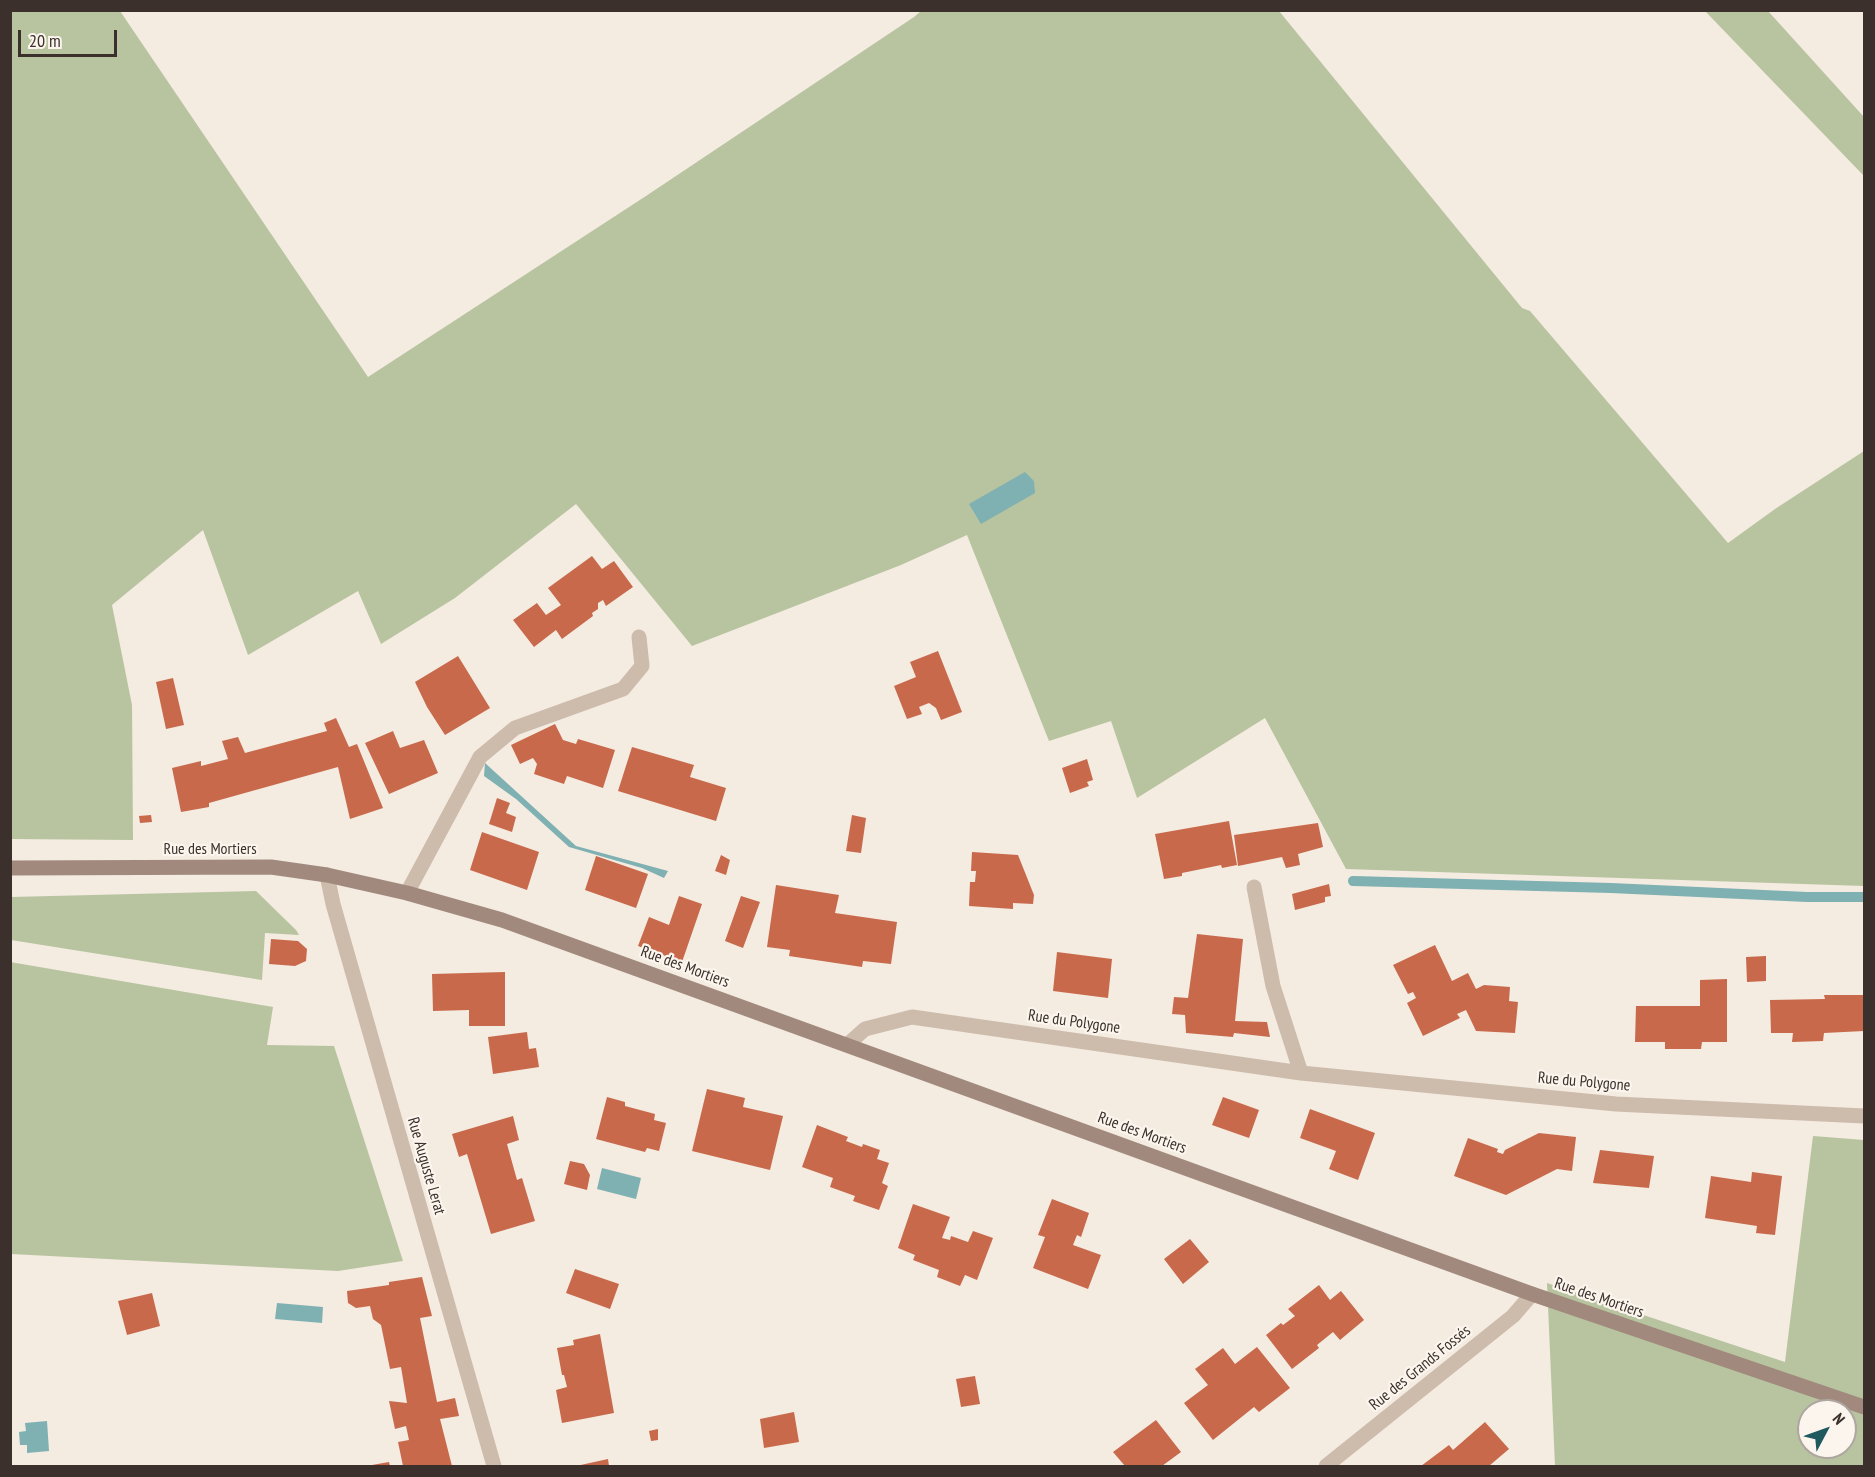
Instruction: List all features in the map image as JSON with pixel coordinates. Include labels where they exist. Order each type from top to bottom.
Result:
[{"type":"street","points":[[408,892],[480,757],[515,728],[623,688],[642,666],[639,637]]},
{"type":"street","name":"Rue des Mortiers","points":[[10,868],[271,867],[327,874],[408,892],[502,920],[1532,1294],[1864,1407]]},
{"type":"street","name":"Rue Auguste Lerat","points":[[327,874],[339,927],[494,1467]]},
{"type":"street","points":[[1254,887],[1273,986],[1301,1073]]},
{"type":"street","name":"Rue du Polygone","points":[[848,1045],[865,1029],[912,1017],[1301,1073],[1616,1104],[1864,1116]]},
{"type":"street","name":"Rue des Grands Fossés","points":[[1326,1467],[1513,1316],[1532,1294]]},
{"type":"green space","points":[[11,11],[120,11],[368,377],[646,196],[921,11],[1279,11],[1522,308],[1530,311],[1728,543],[1775,509],[1864,451],[1864,886],[1346,869],[1265,718],[1137,798],[1111,721],[1049,741],[967,535],[901,565],[692,646],[576,504],[455,598],[381,644],[358,591],[248,655],[203,530],[112,605],[132,705],[133,840],[11,839]]},
{"type":"green space","points":[[1705,11],[1768,11],[1864,117],[1864,176]]},
{"type":"green space","points":[[256,891],[299,935],[265,933],[262,980],[11,940],[11,897]]},
{"type":"green space","points":[[10,962],[273,1007],[267,1045],[334,1046],[403,1261],[338,1271],[11,1254]]},
{"type":"green space","points":[[1813,1136],[1864,1140],[1864,1466],[1555,1466],[1547,1283],[1785,1362]]},
{"type":"water","points":[[1025,472],[1034,481],[1035,493],[981,524],[969,504]]},
{"type":"water","points":[[485,763],[576,846],[668,871],[664,878],[642,868],[569,847],[516,799],[484,776]]},
{"type":"water","points":[[602,1168],[641,1178],[636,1199],[597,1189]]},
{"type":"water","points":[[277,1303],[323,1307],[322,1323],[275,1319]]},
{"type":"water","points":[[47,1421],[49,1451],[27,1453],[27,1445],[20,1445],[19,1432],[26,1431],[25,1423]]},
{"type":"building","points":[[592,556],[602,569],[614,561],[633,587],[606,606],[603,600],[598,603],[598,609],[592,613],[593,616],[562,639],[556,630],[534,647],[513,620],[537,603],[546,615],[561,605],[548,588]]},
{"type":"building","points":[[938,651],[962,712],[941,720],[936,708],[929,703],[919,707],[922,714],[907,719],[894,686],[916,677],[910,662]]},
{"type":"building","points":[[458,656],[490,708],[445,735],[427,707],[415,682]]},
{"type":"building","points":[[173,678],[184,725],[166,729],[156,682]]},
{"type":"building","points":[[336,718],[349,747],[357,744],[383,808],[350,819],[338,767],[209,803],[209,807],[181,812],[172,768],[201,761],[201,766],[228,759],[222,741],[238,737],[245,753],[327,731],[324,723]]},
{"type":"building","points":[[555,724],[563,740],[576,744],[578,739],[615,750],[603,788],[567,776],[564,784],[534,774],[537,764],[533,758],[520,764],[511,745]]},
{"type":"building","points":[[393,731],[400,748],[424,740],[438,773],[389,794],[365,743]]},
{"type":"building","points":[[632,747],[694,765],[690,777],[726,788],[716,821],[618,791]]},
{"type":"building","points":[[1087,759],[1093,780],[1087,782],[1089,786],[1070,793],[1062,768]]},
{"type":"building","points":[[497,798],[510,803],[506,813],[516,817],[512,832],[489,824]]},
{"type":"building","points":[[151,815],[152,822],[140,823],[139,816]]},
{"type":"building","points":[[852,815],[866,818],[861,853],[846,851]]},
{"type":"building","points":[[1229,821],[1237,865],[1222,868],[1221,865],[1164,879],[1155,834]]},
{"type":"building","points":[[1318,823],[1323,847],[1298,854],[1300,865],[1286,868],[1282,857],[1238,866],[1234,835]]},
{"type":"building","points":[[482,832],[539,852],[527,890],[470,870]]},
{"type":"building","points":[[972,852],[1018,855],[1034,895],[1033,904],[1013,903],[1013,909],[969,906],[970,882],[975,882],[976,871],[971,871]]},
{"type":"building","points":[[721,855],[730,860],[726,875],[715,871]]},
{"type":"building","points":[[596,856],[648,874],[636,908],[585,890]]},
{"type":"building","points":[[1329,884],[1331,896],[1325,897],[1325,902],[1295,910],[1292,894]]},
{"type":"building","points":[[776,885],[839,895],[835,913],[897,922],[891,964],[863,961],[862,967],[789,956],[790,950],[767,947]]},
{"type":"building","points":[[679,896],[702,904],[682,962],[638,946],[649,917],[669,925]]},
{"type":"building","points":[[741,896],[760,902],[743,948],[725,941]]},
{"type":"building","points":[[1197,934],[1243,939],[1235,1021],[1267,1022],[1270,1037],[1234,1033],[1233,1037],[1186,1033],[1185,1015],[1172,1014],[1174,997],[1188,998]]},
{"type":"building","points":[[271,939],[298,941],[307,949],[306,961],[295,966],[269,964]]},
{"type":"building","points":[[1435,945],[1452,981],[1468,973],[1476,989],[1484,985],[1510,987],[1509,1001],[1518,1002],[1515,1033],[1476,1031],[1466,1010],[1457,1014],[1460,1018],[1423,1036],[1407,1003],[1416,998],[1413,992],[1408,994],[1393,965]]},
{"type":"building","points":[[1057,952],[1112,959],[1108,998],[1053,991]]},
{"type":"building","points":[[1766,956],[1766,981],[1747,982],[1746,957]]},
{"type":"building","points":[[505,972],[505,1026],[469,1026],[469,1010],[433,1011],[432,974]]},
{"type":"building","points":[[1727,979],[1727,1042],[1702,1042],[1701,1049],[1665,1049],[1665,1042],[1635,1042],[1636,1006],[1700,1006],[1700,980]]},
{"type":"building","points":[[1824,995],[1864,995],[1864,1031],[1824,1033],[1823,1041],[1792,1042],[1793,1033],[1771,1033],[1770,1000],[1825,999]]},
{"type":"building","points":[[527,1032],[529,1049],[536,1048],[539,1067],[493,1074],[488,1037]]},
{"type":"building","points":[[707,1089],[745,1098],[743,1107],[783,1116],[770,1170],[692,1151]]},
{"type":"building","points":[[607,1097],[625,1102],[625,1106],[655,1114],[654,1120],[666,1123],[659,1151],[647,1148],[645,1152],[596,1139]]},
{"type":"building","points":[[1223,1097],[1259,1110],[1249,1138],[1212,1125]]},
{"type":"building","points":[[1310,1109],[1375,1133],[1358,1180],[1329,1169],[1336,1151],[1300,1138]]},
{"type":"building","points":[[513,1116],[519,1140],[507,1144],[517,1180],[522,1178],[535,1221],[491,1234],[467,1154],[459,1157],[452,1134]]},
{"type":"building","points":[[817,1125],[848,1137],[846,1141],[880,1150],[877,1159],[889,1163],[882,1183],[888,1186],[879,1210],[853,1201],[855,1196],[830,1187],[833,1178],[802,1167]]},
{"type":"building","points":[[1539,1133],[1576,1137],[1572,1171],[1557,1169],[1506,1195],[1454,1176],[1468,1138],[1498,1149],[1497,1152],[1503,1154],[1505,1150]]},
{"type":"building","points":[[1600,1150],[1654,1156],[1649,1188],[1593,1183]]},
{"type":"building","points":[[570,1161],[584,1164],[590,1175],[587,1190],[564,1184]]},
{"type":"building","points":[[1752,1172],[1782,1176],[1775,1235],[1756,1233],[1757,1226],[1705,1218],[1711,1176],[1751,1182]]},
{"type":"building","points":[[1052,1199],[1089,1213],[1081,1237],[1077,1235],[1073,1245],[1101,1255],[1088,1289],[1033,1268],[1045,1237],[1038,1235]]},
{"type":"building","points":[[913,1204],[950,1217],[942,1238],[950,1240],[951,1236],[968,1242],[973,1231],[993,1238],[977,1280],[965,1275],[960,1286],[937,1277],[939,1270],[913,1260],[915,1255],[898,1248]]},
{"type":"building","points":[[1190,1239],[1209,1262],[1183,1284],[1164,1259]]},
{"type":"building","points":[[575,1269],[619,1284],[610,1309],[566,1293]]},
{"type":"building","points":[[422,1277],[432,1316],[420,1318],[437,1402],[455,1398],[459,1416],[440,1419],[452,1466],[403,1466],[398,1442],[409,1440],[406,1426],[395,1429],[389,1401],[407,1403],[401,1367],[390,1369],[381,1325],[373,1319],[370,1306],[356,1308],[348,1303],[347,1291],[389,1285],[389,1282]]},
{"type":"building","points":[[1319,1285],[1330,1300],[1341,1291],[1364,1320],[1340,1340],[1333,1332],[1317,1345],[1319,1348],[1292,1369],[1266,1335],[1281,1323],[1283,1325],[1295,1316],[1288,1309]]},
{"type":"building","points":[[152,1293],[160,1326],[127,1335],[118,1301]]},
{"type":"building","points":[[600,1334],[614,1413],[562,1423],[556,1390],[567,1387],[564,1375],[562,1375],[557,1348],[574,1345],[573,1340]]},
{"type":"building","points":[[1257,1347],[1290,1388],[1259,1412],[1254,1407],[1213,1440],[1184,1403],[1208,1385],[1195,1369],[1223,1348],[1235,1364]]},
{"type":"building","points":[[975,1376],[980,1404],[961,1407],[956,1379]]},
{"type":"building","points":[[794,1412],[799,1442],[764,1448],[760,1419]]},
{"type":"building","points":[[1156,1420],[1181,1452],[1162,1466],[1125,1466],[1113,1452]]},
{"type":"building","points":[[1485,1422],[1509,1449],[1489,1466],[1421,1466],[1449,1445],[1453,1450]]},
{"type":"building","points":[[658,1429],[658,1440],[651,1441],[649,1431]]},
{"type":"building","points":[[608,1459],[609,1466],[576,1466]]},
{"type":"building","points":[[389,1462],[390,1466],[372,1465]]},
{"type":"waterway","points":[[1353,881],[1864,897]]}]
